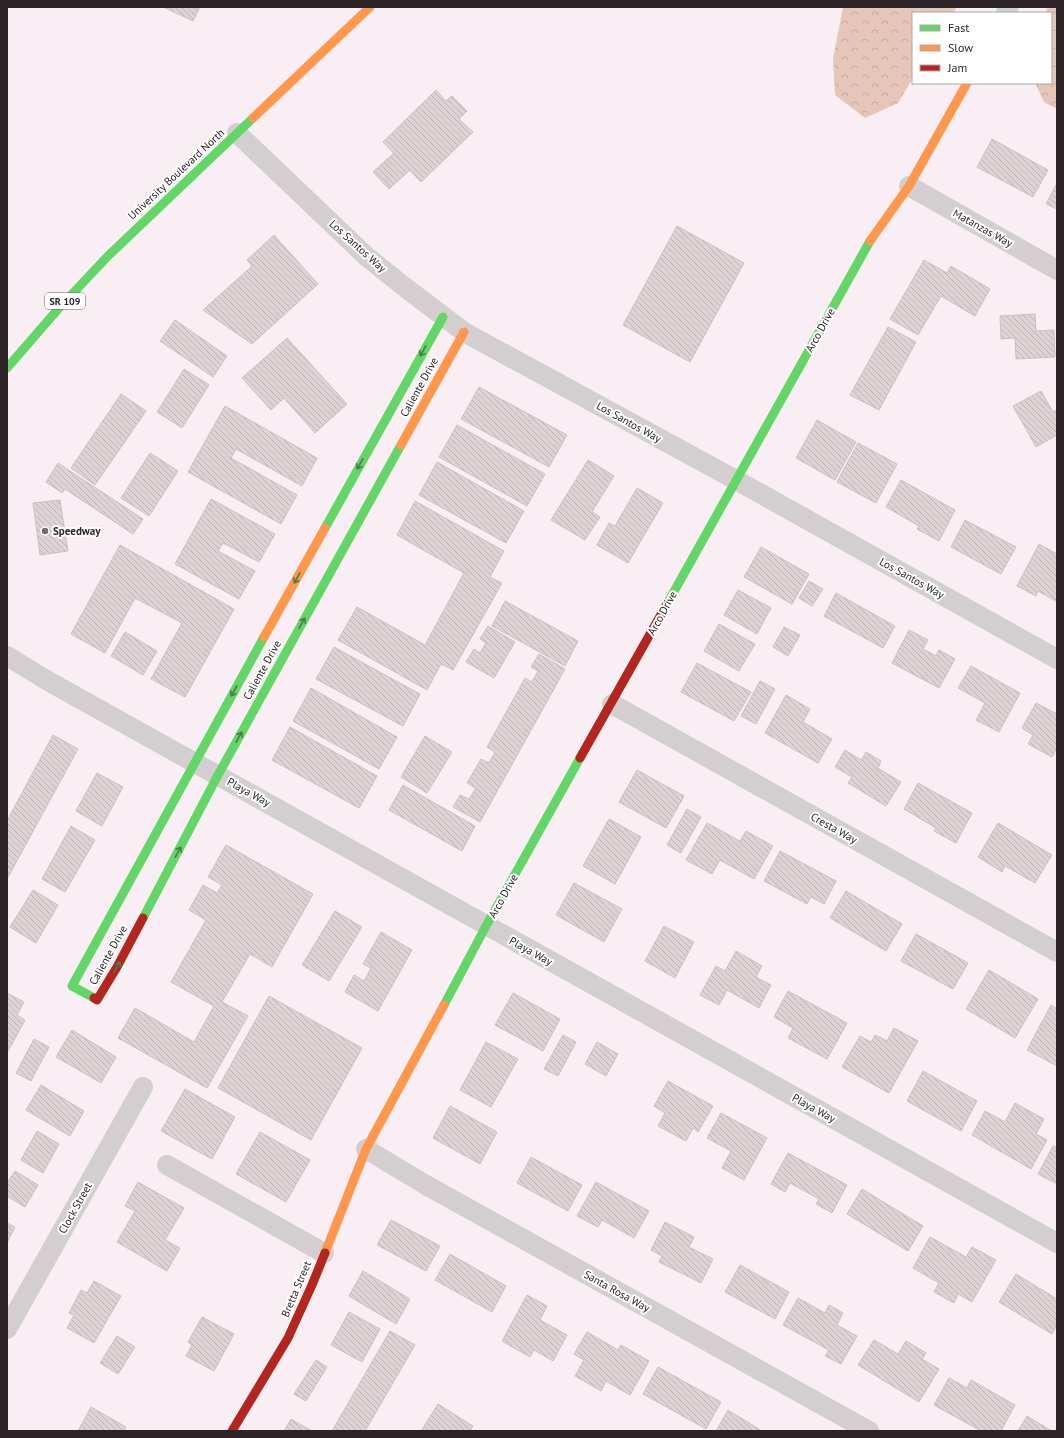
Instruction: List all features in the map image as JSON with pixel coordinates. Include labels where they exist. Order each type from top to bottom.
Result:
[{"type":"street","name":"University Boulevard North","points":[[7,368],[59,308],[100,264],[370,7]]},
{"type":"street","name":"Arco Drive","points":[[366,1149],[486,926],[612,704],[736,480],[874,236],[909,186],[966,84]]},
{"type":"street","name":"Los Santos Way","points":[[237,133],[366,256],[442,317],[464,332],[736,480],[1057,659]]},
{"type":"street","name":"Matanzas Way","points":[[909,186],[1057,270]]},
{"type":"street","name":"Caliente Drive","points":[[442,317],[72,986],[97,1000],[117,967],[218,775],[464,332]]},
{"type":"street","points":[[353,477],[376,490]]},
{"type":"street","name":"Playa Way","points":[[7,656],[486,926],[1057,1243]]},
{"type":"street","name":"Cresta Way","points":[[612,704],[1057,952]]},
{"type":"street","name":"Clock Street","points":[[7,1329],[143,1087]]},
{"type":"street","name":"Bretta Street","points":[[232,1431],[288,1338],[312,1285],[366,1149]]},
{"type":"street","name":"Santa Rosa Way","points":[[366,1149],[433,1189],[869,1431]]},
{"type":"street","points":[[166,1165],[324,1253]]},
{"type":"green space","points":[[843,7],[957,7],[954,12],[912,12],[912,80],[898,103],[865,118],[835,95],[833,59]]},
{"type":"green space","points":[[1048,7],[1057,7],[1057,109],[1044,102],[1035,84],[1052,84],[1052,12],[1046,12]]},
{"type":"building","points":[[163,7],[200,7],[193,21]]},
{"type":"building","points":[[436,90],[446,101],[452,96],[467,111],[459,119],[473,132],[421,182],[383,142]]},
{"type":"building","points":[[992,139],[1048,170],[1033,197],[977,167]]},
{"type":"building","points":[[394,153],[410,170],[389,189],[373,172]]},
{"type":"building","points":[[1057,183],[1057,209],[1046,204]]},
{"type":"building","points":[[677,226],[744,263],[690,362],[623,325]]},
{"type":"building","points":[[274,235],[318,284],[252,344],[203,310],[252,266],[247,260]]},
{"type":"building","points":[[924,260],[947,273],[951,266],[990,289],[975,316],[941,296],[918,335],[890,319]]},
{"type":"building","points":[[1035,314],[1036,331],[1054,330],[1055,357],[1016,359],[1015,338],[1001,339],[1000,316]]},
{"type":"building","points":[[175,320],[227,356],[213,377],[160,341]]},
{"type":"building","points":[[888,327],[916,342],[879,410],[850,395]]},
{"type":"building","points":[[287,338],[347,404],[315,433],[284,398],[271,410],[242,378]]},
{"type":"building","points":[[184,369],[209,385],[182,428],[157,412]]},
{"type":"building","points":[[479,387],[567,435],[549,467],[461,419]]},
{"type":"building","points":[[1041,391],[1053,412],[1057,410],[1057,435],[1036,447],[1013,406]]},
{"type":"building","points":[[121,394],[146,411],[95,485],[71,468]]},
{"type":"building","points":[[225,406],[317,458],[302,486],[236,449],[231,458],[297,495],[281,524],[188,472]]},
{"type":"building","points":[[817,420],[856,442],[835,480],[796,458]]},
{"type":"building","points":[[457,425],[545,474],[527,506],[439,457]]},
{"type":"building","points":[[858,443],[897,464],[876,503],[837,482]]},
{"type":"building","points":[[150,453],[178,471],[149,516],[121,498]]},
{"type":"building","points":[[588,460],[614,476],[592,512],[600,517],[585,540],[551,520]]},
{"type":"building","points":[[437,462],[524,511],[506,543],[419,495]]},
{"type":"building","points":[[58,463],[143,519],[133,534],[65,489],[62,493],[46,482]]},
{"type":"building","points":[[901,480],[955,510],[939,541],[917,529],[919,526],[886,507]]},
{"type":"building","points":[[637,488],[663,503],[628,563],[597,545],[609,523],[615,526]]},
{"type":"building","points":[[211,499],[275,534],[259,562],[223,543],[218,551],[255,571],[239,599],[175,564]]},
{"type":"building","points":[[60,500],[68,551],[40,555],[33,503]]},
{"type":"building","points":[[415,501],[504,551],[490,577],[502,583],[453,670],[441,664],[427,690],[338,640],[357,607],[425,645],[464,573],[397,535]]},
{"type":"building","points":[[965,520],[1016,547],[1001,574],[951,547]]},
{"type":"building","points":[[1039,544],[1057,554],[1057,602],[1038,591],[1036,596],[1017,586]]},
{"type":"building","points":[[120,545],[234,609],[185,697],[151,679],[182,623],[135,598],[105,653],[71,634]]},
{"type":"building","points":[[761,547],[809,574],[792,604],[744,577]]},
{"type":"building","points":[[809,581],[823,589],[812,606],[799,598]]},
{"type":"building","points":[[738,590],[771,608],[757,634],[724,615]]},
{"type":"building","points":[[836,593],[895,626],[883,648],[824,616]]},
{"type":"building","points":[[505,601],[578,641],[565,666],[492,626]]},
{"type":"building","points":[[719,624],[755,644],[739,671],[704,651]]},
{"type":"building","points":[[488,626],[515,642],[494,678],[466,662],[474,649],[480,653],[486,643],[480,639]]},
{"type":"building","points":[[784,627],[800,635],[788,656],[773,647]]},
{"type":"building","points":[[909,630],[928,640],[923,649],[936,656],[939,650],[955,659],[939,688],[892,663]]},
{"type":"building","points":[[125,632],[157,651],[143,675],[111,656]]},
{"type":"building","points":[[334,647],[420,694],[403,726],[316,679]]},
{"type":"building","points":[[539,654],[565,669],[480,822],[453,807],[460,795],[469,799],[476,788],[467,783],[481,759],[489,763],[495,752],[487,747],[525,678],[532,682],[538,671],[531,667]]},
{"type":"building","points":[[697,663],[751,692],[734,721],[681,692]]},
{"type":"building","points":[[971,666],[1020,693],[999,732],[976,720],[985,703],[958,688]]},
{"type":"building","points":[[760,681],[775,689],[756,724],[741,716]]},
{"type":"building","points":[[311,688],[397,737],[379,769],[293,721]]},
{"type":"building","points":[[786,695],[810,709],[803,722],[832,739],[818,763],[765,733]]},
{"type":"building","points":[[1036,703],[1057,714],[1057,748],[1052,757],[1028,744],[1033,735],[1022,728]]},
{"type":"building","points":[[290,727],[377,776],[359,808],[272,760]]},
{"type":"building","points":[[53,735],[78,749],[7,879],[7,821]]},
{"type":"building","points":[[425,736],[452,752],[427,793],[401,777]]},
{"type":"building","points":[[845,750],[861,760],[866,752],[881,761],[878,768],[901,782],[886,806],[848,783],[852,777],[835,767]]},
{"type":"building","points":[[637,770],[684,796],[666,828],[619,802]]},
{"type":"building","points":[[97,773],[123,787],[102,826],[76,811]]},
{"type":"building","points":[[918,783],[972,813],[956,843],[934,831],[936,828],[904,809]]},
{"type":"building","points":[[403,785],[475,826],[462,851],[389,810]]},
{"type":"building","points":[[687,809],[701,817],[681,853],[667,845]]},
{"type":"building","points":[[609,819],[641,837],[615,884],[583,866]]},
{"type":"building","points":[[707,823],[740,841],[746,831],[773,846],[754,879],[720,860],[712,874],[686,860]]},
{"type":"building","points":[[998,823],[1052,855],[1035,883],[1005,866],[1002,872],[978,857]]},
{"type":"building","points":[[71,826],[95,840],[65,892],[42,879]]},
{"type":"building","points":[[226,845],[313,894],[272,967],[250,954],[222,1002],[248,1016],[207,1088],[118,1038],[135,1008],[194,1042],[214,1006],[171,982],[206,920],[189,910],[203,885],[217,893],[222,885],[208,877]]},
{"type":"building","points":[[780,851],[836,881],[824,904],[811,897],[807,904],[764,881]]},
{"type":"building","points":[[574,883],[622,909],[604,942],[556,915]]},
{"type":"building","points":[[33,890],[58,905],[36,943],[10,927]]},
{"type":"building","points":[[846,891],[902,924],[886,951],[830,918]]},
{"type":"building","points":[[335,911],[362,927],[329,981],[302,965]]},
{"type":"building","points":[[664,926],[694,942],[675,978],[645,961]]},
{"type":"building","points":[[381,932],[412,950],[378,1011],[345,992],[354,975],[364,981],[371,968],[363,964]]},
{"type":"building","points":[[916,934],[968,963],[953,989],[901,961]]},
{"type":"building","points":[[736,951],[762,966],[756,977],[771,985],[759,1008],[727,990],[719,1005],[700,995],[716,966],[725,971]]},
{"type":"building","points":[[989,970],[1038,999],[1015,1038],[966,1009]]},
{"type":"building","points":[[788,991],[847,1023],[827,1059],[788,1038],[793,1028],[774,1017]]},
{"type":"building","points":[[7,993],[24,1002],[17,1015],[25,1020],[7,1053]]},
{"type":"building","points":[[513,993],[560,1019],[543,1051],[495,1025]]},
{"type":"building","points":[[269,996],[362,1048],[311,1140],[218,1088]]},
{"type":"building","points":[[1051,1005],[1057,1009],[1057,1066],[1027,1050]]},
{"type":"building","points":[[894,1028],[918,1041],[889,1093],[842,1067],[860,1036],[871,1042],[875,1035],[887,1041]]},
{"type":"building","points":[[72,1030],[116,1057],[101,1083],[56,1057]]},
{"type":"building","points":[[563,1035],[576,1042],[558,1076],[544,1069]]},
{"type":"building","points":[[34,1039],[49,1047],[31,1081],[16,1073]]},
{"type":"building","points":[[486,1042],[518,1059],[491,1107],[460,1090]]},
{"type":"building","points":[[597,1042],[618,1054],[606,1076],[585,1064]]},
{"type":"building","points":[[923,1071],[977,1101],[961,1131],[907,1101]]},
{"type":"building","points":[[668,1081],[713,1106],[698,1132],[693,1128],[686,1141],[658,1126],[665,1113],[654,1106]]},
{"type":"building","points":[[41,1085],[84,1111],[70,1136],[26,1110]]},
{"type":"building","points":[[185,1089],[235,1117],[212,1159],[161,1131]]},
{"type":"building","points":[[1015,1103],[1044,1119],[1036,1134],[1047,1140],[1031,1169],[972,1135],[985,1111],[1005,1122]]},
{"type":"building","points":[[450,1106],[497,1132],[480,1164],[433,1138]]},
{"type":"building","points":[[721,1113],[767,1138],[744,1180],[722,1168],[731,1151],[707,1138]]},
{"type":"building","points":[[37,1131],[59,1144],[43,1173],[21,1160]]},
{"type":"building","points":[[260,1132],[310,1160],[286,1202],[236,1174]]},
{"type":"building","points":[[1053,1146],[1057,1148],[1057,1184],[1038,1174]]},
{"type":"building","points":[[788,1153],[847,1185],[832,1213],[816,1204],[819,1199],[790,1183],[785,1192],[771,1184]]},
{"type":"building","points":[[531,1157],[582,1185],[568,1211],[517,1183]]},
{"type":"building","points":[[15,1171],[38,1185],[25,1207],[7,1196],[7,1183]]},
{"type":"building","points":[[138,1182],[184,1208],[165,1240],[180,1248],[167,1271],[117,1242],[135,1211],[125,1206]]},
{"type":"building","points":[[596,1182],[649,1211],[634,1238],[602,1220],[598,1227],[577,1216]]},
{"type":"building","points":[[862,1189],[923,1226],[908,1251],[847,1214]]},
{"type":"building","points":[[391,1220],[440,1246],[426,1271],[377,1245]]},
{"type":"building","points":[[665,1222],[694,1237],[689,1247],[713,1259],[701,1283],[659,1262],[662,1256],[651,1250]]},
{"type":"building","points":[[7,1223],[15,1227],[7,1243]]},
{"type":"building","points":[[930,1237],[966,1257],[972,1247],[996,1260],[972,1302],[958,1294],[954,1303],[934,1292],[939,1283],[913,1268]]},
{"type":"building","points":[[450,1254],[506,1286],[492,1312],[435,1280]]},
{"type":"building","points":[[740,1265],[789,1292],[775,1319],[725,1292]]},
{"type":"building","points":[[363,1271],[410,1299],[396,1324],[349,1296]]},
{"type":"building","points":[[1016,1274],[1057,1299],[1057,1325],[1052,1334],[999,1302]]},
{"type":"building","points":[[94,1281],[121,1296],[94,1343],[67,1328],[74,1315],[69,1313],[81,1290],[87,1293]]},
{"type":"building","points":[[527,1295],[547,1306],[540,1320],[567,1335],[553,1361],[534,1350],[530,1357],[502,1341]]},
{"type":"building","points":[[798,1298],[825,1313],[829,1305],[843,1313],[837,1325],[857,1336],[841,1364],[825,1356],[829,1350],[783,1325]]},
{"type":"building","points":[[349,1312],[380,1329],[362,1362],[331,1345]]},
{"type":"building","points":[[202,1317],[234,1334],[214,1371],[186,1356],[192,1345],[188,1342]]},
{"type":"building","points":[[390,1331],[415,1345],[365,1431],[332,1431]]},
{"type":"building","points":[[587,1332],[618,1350],[621,1345],[649,1361],[630,1395],[606,1381],[601,1391],[575,1376],[584,1360],[574,1354]]},
{"type":"building","points":[[117,1336],[135,1347],[118,1374],[100,1363]]},
{"type":"building","points":[[874,1340],[898,1354],[906,1341],[926,1353],[922,1359],[939,1369],[919,1402],[858,1365]]},
{"type":"building","points":[[316,1360],[327,1367],[306,1401],[294,1394]]},
{"type":"building","points":[[658,1367],[721,1402],[706,1429],[643,1394]]},
{"type":"building","points":[[949,1378],[967,1388],[971,1380],[1015,1405],[1001,1431],[981,1431],[934,1405]]},
{"type":"building","points":[[438,1404],[473,1426],[470,1431],[421,1431]]},
{"type":"building","points":[[91,1407],[126,1427],[124,1431],[78,1431]]},
{"type":"building","points":[[728,1410],[762,1431],[716,1431]]},
{"type":"building","points":[[1027,1416],[1052,1431],[1018,1431]]},
{"type":"building","points":[[291,1419],[312,1431],[284,1431]]},
{"type":"traffic: fast","points":[[7,368],[59,308],[108,256],[253,118]]},
{"type":"traffic: fast","points":[[667,604],[870,241]]},
{"type":"traffic: fast","points":[[325,528],[443,317]]},
{"type":"traffic: fast","points":[[143,918],[218,775],[401,445]]},
{"type":"traffic: fast","points":[[94,998],[72,986],[264,637]]},
{"type":"traffic: fast","points":[[444,1005],[486,926],[580,758]]},
{"type":"traffic: slow","points":[[253,118],[370,7]]},
{"type":"traffic: slow","points":[[870,241],[909,186],[966,84]]},
{"type":"traffic: slow","points":[[401,445],[464,332]]},
{"type":"traffic: slow","points":[[264,637],[325,528]]},
{"type":"traffic: slow","points":[[325,1253],[366,1149],[444,1005]]},
{"type":"traffic: jam","points":[[580,758],[667,604]]},
{"type":"traffic: jam","points":[[94,998],[97,1000],[117,967],[143,918]]},
{"type":"traffic: jam","points":[[232,1431],[288,1338],[325,1253]]},
{"type":"place","name":"Speedway","points":[[45,531]]}]
